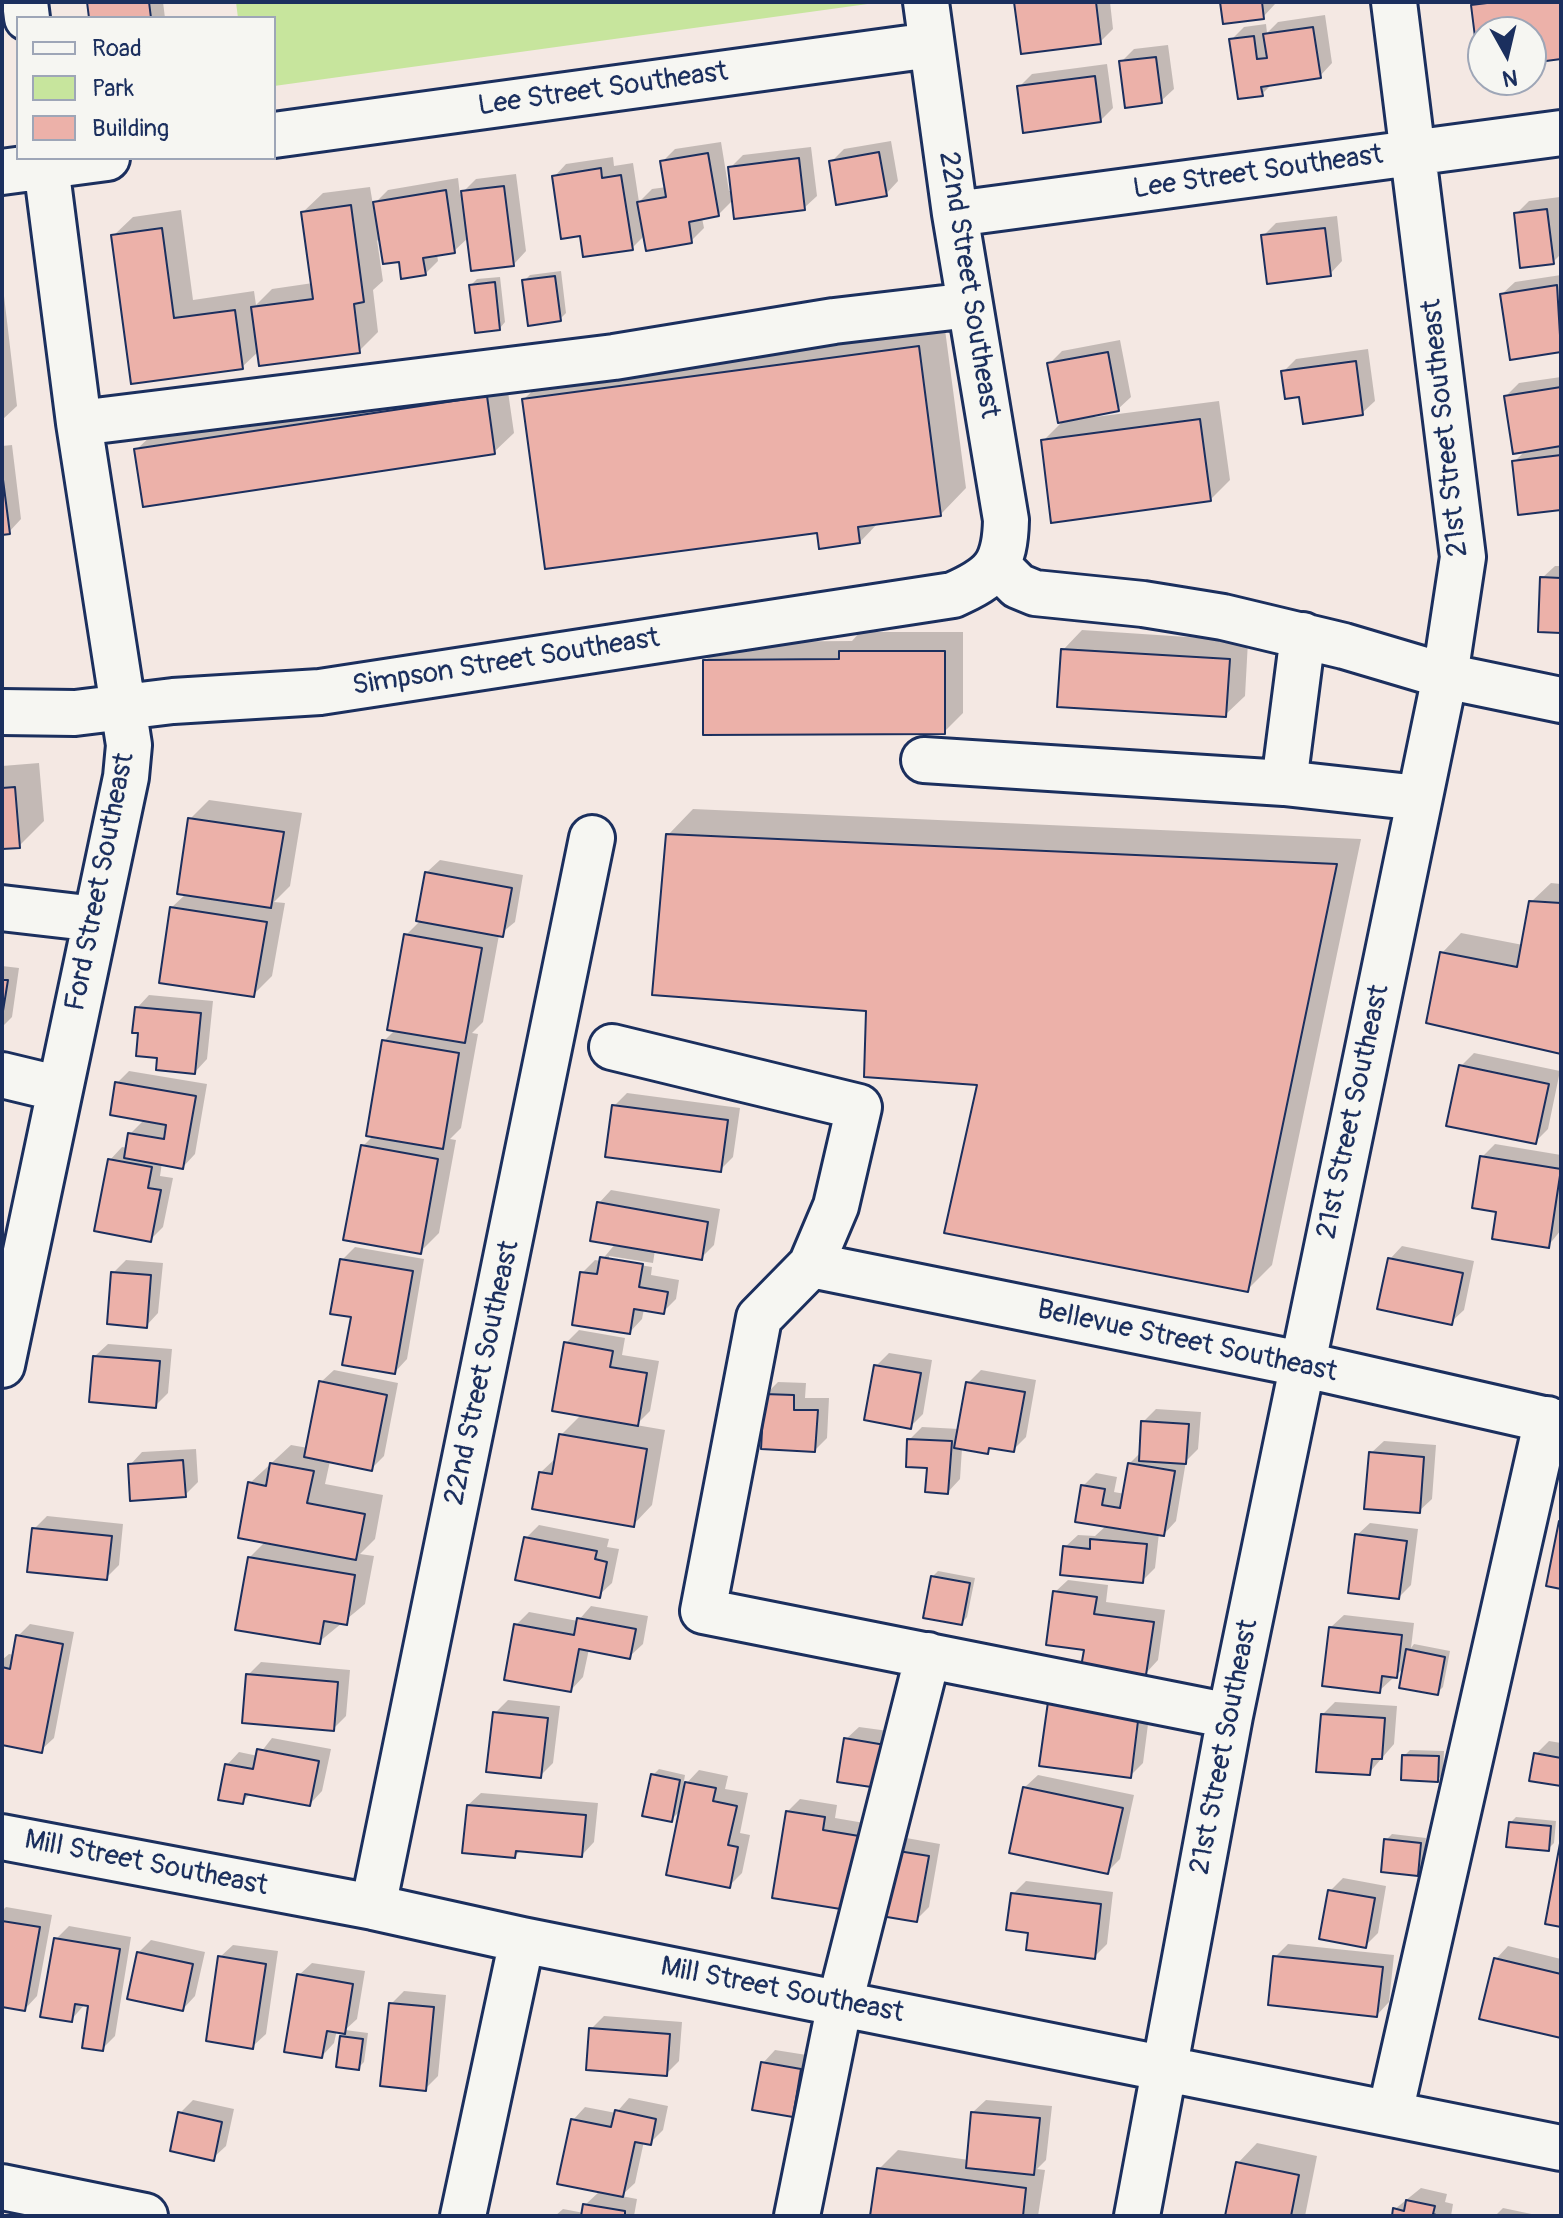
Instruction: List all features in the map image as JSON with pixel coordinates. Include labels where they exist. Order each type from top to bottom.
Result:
[{"type":"street","name":"22nd Street Southeast","points":[[926,2],[955,214],[1006,520],[1006,549],[998,566]]},
{"type":"street","name":"21st Street Southeast","points":[[1137,2216],[1230,1716],[1445,676],[1463,557],[1394,2]]},
{"type":"street","name":"Lee Street Southeast","points":[[276,135],[931,45]]},
{"type":"street","name":"Lee Street Southeast","points":[[955,214],[1561,133]]},
{"type":"street","points":[[2,172],[46,162],[76,160]]},
{"type":"street","name":"Ford Street Southeast","points":[[2,1365],[126,777],[129,745],[79,423],[46,162]]},
{"type":"street","points":[[79,423],[614,357],[834,321],[970,305]]},
{"type":"street","points":[[998,566],[1018,586],[1035,593],[1143,604],[1303,635],[1445,676],[1561,700]]},
{"type":"street","name":"Simpson Street Southeast","points":[[2,712],[75,713],[121,706],[320,692],[953,595],[978,584],[998,566]]},
{"type":"street","points":[[1284,783],[1303,635]]},
{"type":"street","points":[[924,760],[1284,783],[1419,798]]},
{"type":"street","name":"22nd Street Southeast","points":[[373,1907],[592,838]]},
{"type":"street","points":[[2,908],[96,919]]},
{"type":"street","points":[[612,1047],[859,1107],[836,1206],[811,1265],[759,1318],[703,1611],[1230,1716]]},
{"type":"street","points":[[2,1075],[60,1089]]},
{"type":"street","name":"Bellevue Street Southeast","points":[[811,1265],[1301,1364],[1554,1421]]},
{"type":"street","points":[[1390,2113],[1554,1421]]},
{"type":"street","points":[[797,2216],[840,2003],[928,1655]]},
{"type":"street","name":"Mill Street Southeast","points":[[2,1837],[373,1907],[522,1940],[1561,2148]]},
{"type":"street","points":[[463,2216],[522,1940]]},
{"type":"street","points":[[2,2187],[145,2216]]},
{"type":"green space","points":[[236,2],[882,2],[276,86],[276,16],[238,16]]},
{"type":"building","points":[[87,2],[149,2],[151,16],[89,16]]},
{"type":"building","points":[[1014,2],[1096,2],[1101,44],[1021,54]]},
{"type":"building","points":[[1220,2],[1262,2],[1264,19],[1223,24]]},
{"type":"building","points":[[1561,2],[1561,59],[1547,61],[1547,16],[1472,16],[1471,5]]},
{"type":"building","points":[[1313,27],[1321,78],[1261,87],[1263,96],[1238,99],[1229,39],[1254,36],[1257,59],[1267,58],[1263,34]]},
{"type":"building","points":[[1156,57],[1162,103],[1125,108],[1119,61]]},
{"type":"building","points":[[1095,76],[1101,122],[1023,133],[1017,86]]},
{"type":"building","points":[[879,152],[887,196],[836,205],[829,161]]},
{"type":"building","points":[[708,153],[719,216],[689,222],[692,243],[646,251],[637,202],[666,197],[660,161]]},
{"type":"building","points":[[799,158],[805,210],[734,219],[728,167]]},
{"type":"building","points":[[601,168],[602,178],[621,175],[633,250],[583,257],[580,236],[561,239],[552,176]]},
{"type":"building","points":[[504,186],[514,266],[471,271],[461,191]]},
{"type":"building","points":[[446,190],[455,253],[423,258],[426,275],[401,279],[399,262],[383,264],[373,202]]},
{"type":"building","points":[[351,205],[364,302],[354,304],[360,353],[259,366],[251,307],[313,299],[301,212]]},
{"type":"building","points":[[1547,209],[1554,264],[1520,268],[1514,213]]},
{"type":"building","points":[[162,228],[174,318],[235,310],[243,369],[131,384],[111,235]]},
{"type":"building","points":[[1325,228],[1331,276],[1267,284],[1261,235]]},
{"type":"building","points":[[555,276],[561,321],[528,326],[522,280]]},
{"type":"building","points":[[495,282],[500,330],[475,333],[469,285]]},
{"type":"building","points":[[1557,285],[1561,352],[1510,360],[1500,294]]},
{"type":"building","points":[[919,346],[941,516],[858,527],[860,543],[819,549],[817,533],[545,569],[522,399]]},
{"type":"building","points":[[1108,352],[1119,411],[1058,423],[1047,363]]},
{"type":"building","points":[[1356,361],[1363,415],[1303,424],[1299,397],[1285,399],[1281,371]]},
{"type":"building","points":[[1561,387],[1561,446],[1513,454],[1504,396]]},
{"type":"building","points":[[487,396],[495,454],[143,507],[134,449]]},
{"type":"building","points":[[1200,419],[1211,501],[1051,523],[1041,440]]},
{"type":"building","points":[[1561,455],[1561,510],[1518,515],[1512,461]]},
{"type":"building","points":[[2,472],[10,534],[2,535]]},
{"type":"building","points":[[1540,577],[1561,578],[1561,633],[1538,632]]},
{"type":"building","points":[[1061,649],[1230,659],[1226,717],[1057,707]]},
{"type":"building","points":[[839,651],[945,651],[945,734],[703,735],[703,660],[839,659]]},
{"type":"building","points":[[15,787],[20,848],[2,849],[2,788]]},
{"type":"building","points":[[188,818],[284,832],[271,908],[177,894]]},
{"type":"building","points":[[666,834],[1337,864],[1248,1292],[944,1233],[977,1085],[864,1077],[866,1011],[652,995]]},
{"type":"building","points":[[425,872],[512,888],[503,937],[416,921]]},
{"type":"building","points":[[1529,901],[1561,903],[1561,1054],[1426,1023],[1440,952],[1517,967]]},
{"type":"building","points":[[170,907],[267,922],[254,997],[159,983]]},
{"type":"building","points":[[404,934],[482,948],[465,1043],[387,1030]]},
{"type":"building","points":[[2,980],[8,980],[2,1017]]},
{"type":"building","points":[[135,1007],[201,1013],[195,1074],[156,1070],[157,1058],[136,1056],[138,1033],[132,1033]]},
{"type":"building","points":[[382,1040],[459,1053],[443,1149],[366,1136]]},
{"type":"building","points":[[1459,1065],[1549,1084],[1536,1144],[1446,1126]]},
{"type":"building","points":[[115,1082],[196,1096],[183,1169],[124,1158],[128,1133],[164,1139],[166,1125],[110,1115]]},
{"type":"building","points":[[612,1105],[728,1120],[721,1172],[605,1157]]},
{"type":"building","points":[[361,1145],[438,1159],[421,1254],[343,1240]]},
{"type":"building","points":[[1480,1156],[1561,1169],[1549,1248],[1492,1239],[1496,1212],[1472,1208]]},
{"type":"building","points":[[108,1159],[152,1167],[148,1188],[161,1190],[151,1242],[94,1231]]},
{"type":"building","points":[[597,1202],[708,1222],[702,1260],[590,1241]]},
{"type":"building","points":[[600,1257],[643,1264],[639,1287],[668,1292],[664,1314],[634,1309],[630,1334],[572,1325],[580,1272],[597,1274]]},
{"type":"building","points":[[1388,1258],[1463,1273],[1452,1325],[1377,1309]]},
{"type":"building","points":[[340,1259],[413,1271],[395,1374],[342,1365],[351,1317],[330,1314]]},
{"type":"building","points":[[111,1272],[151,1275],[147,1328],[107,1324]]},
{"type":"building","points":[[564,1342],[613,1351],[610,1367],[647,1373],[638,1426],[552,1411]]},
{"type":"building","points":[[93,1356],[160,1361],[156,1408],[89,1402]]},
{"type":"building","points":[[874,1365],[921,1373],[911,1429],[864,1420]]},
{"type":"building","points":[[319,1381],[387,1395],[372,1471],[304,1457]]},
{"type":"building","points":[[966,1382],[1025,1392],[1014,1452],[989,1448],[988,1454],[954,1448]]},
{"type":"building","points":[[764,1394],[794,1395],[794,1410],[818,1410],[815,1452],[761,1449]]},
{"type":"building","points":[[1141,1421],[1189,1424],[1186,1464],[1139,1461]]},
{"type":"building","points":[[559,1434],[647,1449],[634,1527],[532,1509],[539,1472],[552,1474]]},
{"type":"building","points":[[907,1439],[952,1441],[948,1494],[925,1492],[927,1468],[906,1467]]},
{"type":"building","points":[[1369,1452],[1424,1457],[1420,1513],[1364,1509]]},
{"type":"building","points":[[183,1460],[186,1497],[130,1501],[128,1464]]},
{"type":"building","points":[[270,1463],[314,1471],[307,1503],[365,1514],[356,1560],[238,1538],[248,1482],[266,1486]]},
{"type":"building","points":[[1128,1463],[1175,1471],[1164,1536],[1075,1522],[1081,1485],[1105,1489],[1102,1505],[1120,1508]]},
{"type":"building","points":[[1561,1521],[1561,1589],[1546,1586]]},
{"type":"building","points":[[32,1528],[112,1536],[107,1580],[27,1572]]},
{"type":"building","points":[[1355,1534],[1407,1541],[1399,1599],[1348,1593]]},
{"type":"building","points":[[524,1537],[597,1551],[595,1559],[607,1562],[600,1598],[515,1580]]},
{"type":"building","points":[[1090,1539],[1147,1544],[1143,1583],[1060,1575],[1063,1546],[1090,1549]]},
{"type":"building","points":[[248,1557],[355,1575],[347,1625],[324,1621],[320,1644],[235,1630]]},
{"type":"building","points":[[931,1576],[970,1583],[962,1625],[923,1618]]},
{"type":"building","points":[[1053,1591],[1097,1597],[1094,1614],[1154,1622],[1146,1675],[1081,1667],[1084,1650],[1046,1645]]},
{"type":"building","points":[[577,1618],[636,1629],[630,1659],[579,1649],[571,1692],[504,1680],[514,1624],[574,1635]]},
{"type":"building","points":[[1329,1627],[1402,1635],[1397,1678],[1382,1676],[1380,1693],[1322,1686]]},
{"type":"building","points":[[16,1635],[63,1644],[42,1753],[2,1745],[2,1667],[10,1669]]},
{"type":"building","points":[[1406,1649],[1445,1657],[1438,1695],[1399,1688]]},
{"type":"building","points":[[246,1674],[338,1682],[334,1731],[242,1723]]},
{"type":"building","points":[[1048,1702],[1139,1713],[1131,1778],[1039,1766]]},
{"type":"building","points":[[493,1712],[548,1718],[541,1778],[486,1772]]},
{"type":"building","points":[[1321,1714],[1385,1718],[1382,1759],[1372,1759],[1370,1775],[1316,1772]]},
{"type":"building","points":[[844,1738],[891,1746],[885,1789],[837,1782]]},
{"type":"building","points":[[257,1749],[319,1761],[310,1806],[245,1794],[243,1804],[218,1800],[225,1764],[253,1769]]},
{"type":"building","points":[[1534,1753],[1561,1758],[1561,1786],[1529,1781]]},
{"type":"building","points":[[1402,1755],[1439,1756],[1438,1782],[1401,1780]]},
{"type":"building","points":[[651,1774],[680,1780],[672,1822],[642,1816]]},
{"type":"building","points":[[685,1782],[716,1788],[713,1801],[737,1806],[728,1845],[738,1847],[730,1888],[666,1875]]},
{"type":"building","points":[[1023,1787],[1123,1808],[1108,1874],[1009,1853]]},
{"type":"building","points":[[467,1805],[586,1815],[582,1857],[516,1851],[515,1858],[462,1853]]},
{"type":"building","points":[[786,1811],[825,1817],[823,1830],[865,1837],[853,1911],[772,1898]]},
{"type":"building","points":[[1509,1822],[1551,1826],[1549,1851],[1506,1847]]},
{"type":"building","points":[[1561,1838],[1561,1927],[1545,1924]]},
{"type":"building","points":[[1384,1839],[1421,1843],[1418,1876],[1381,1872]]},
{"type":"building","points":[[880,1848],[929,1856],[917,1922],[869,1914]]},
{"type":"building","points":[[1328,1890],[1375,1898],[1366,1948],[1319,1939]]},
{"type":"building","points":[[1011,1893],[1101,1904],[1095,1959],[1026,1950],[1028,1933],[1006,1930]]},
{"type":"building","points":[[2,1921],[40,1927],[25,2011],[2,2007]]},
{"type":"building","points":[[54,1938],[120,1949],[103,2051],[82,2048],[88,2006],[75,2004],[72,2022],[40,2017]]},
{"type":"building","points":[[137,1952],[193,1964],[183,2011],[127,1999]]},
{"type":"building","points":[[218,1956],[266,1964],[253,2049],[206,2041]]},
{"type":"building","points":[[1273,1956],[1383,1967],[1377,2017],[1268,2005]]},
{"type":"building","points":[[1494,1958],[1561,1974],[1561,2038],[1479,2019]]},
{"type":"building","points":[[297,1974],[353,1984],[345,2034],[327,2031],[322,2058],[284,2052]]},
{"type":"building","points":[[389,2003],[434,2007],[426,2091],[380,2086]]},
{"type":"building","points":[[589,2028],[670,2034],[667,2076],[586,2070]]},
{"type":"building","points":[[340,2036],[363,2039],[359,2070],[336,2067]]},
{"type":"building","points":[[761,2062],[801,2069],[793,2117],[752,2110]]},
{"type":"building","points":[[615,2110],[656,2119],[651,2145],[635,2142],[623,2197],[557,2184],[571,2119],[611,2127]]},
{"type":"building","points":[[178,2112],[222,2122],[214,2161],[170,2151]]},
{"type":"building","points":[[971,2112],[1040,2118],[1034,2175],[966,2168]]},
{"type":"building","points":[[1236,2162],[1299,2175],[1291,2216],[1225,2216]]},
{"type":"building","points":[[877,2168],[1026,2188],[1023,2216],[870,2216]]},
{"type":"building","points":[[1406,2200],[1435,2206],[1433,2214],[1439,2216],[1392,2216],[1393,2208],[1404,2211]]},
{"type":"building","points":[[583,2204],[625,2211],[625,2216],[581,2216]]}]
